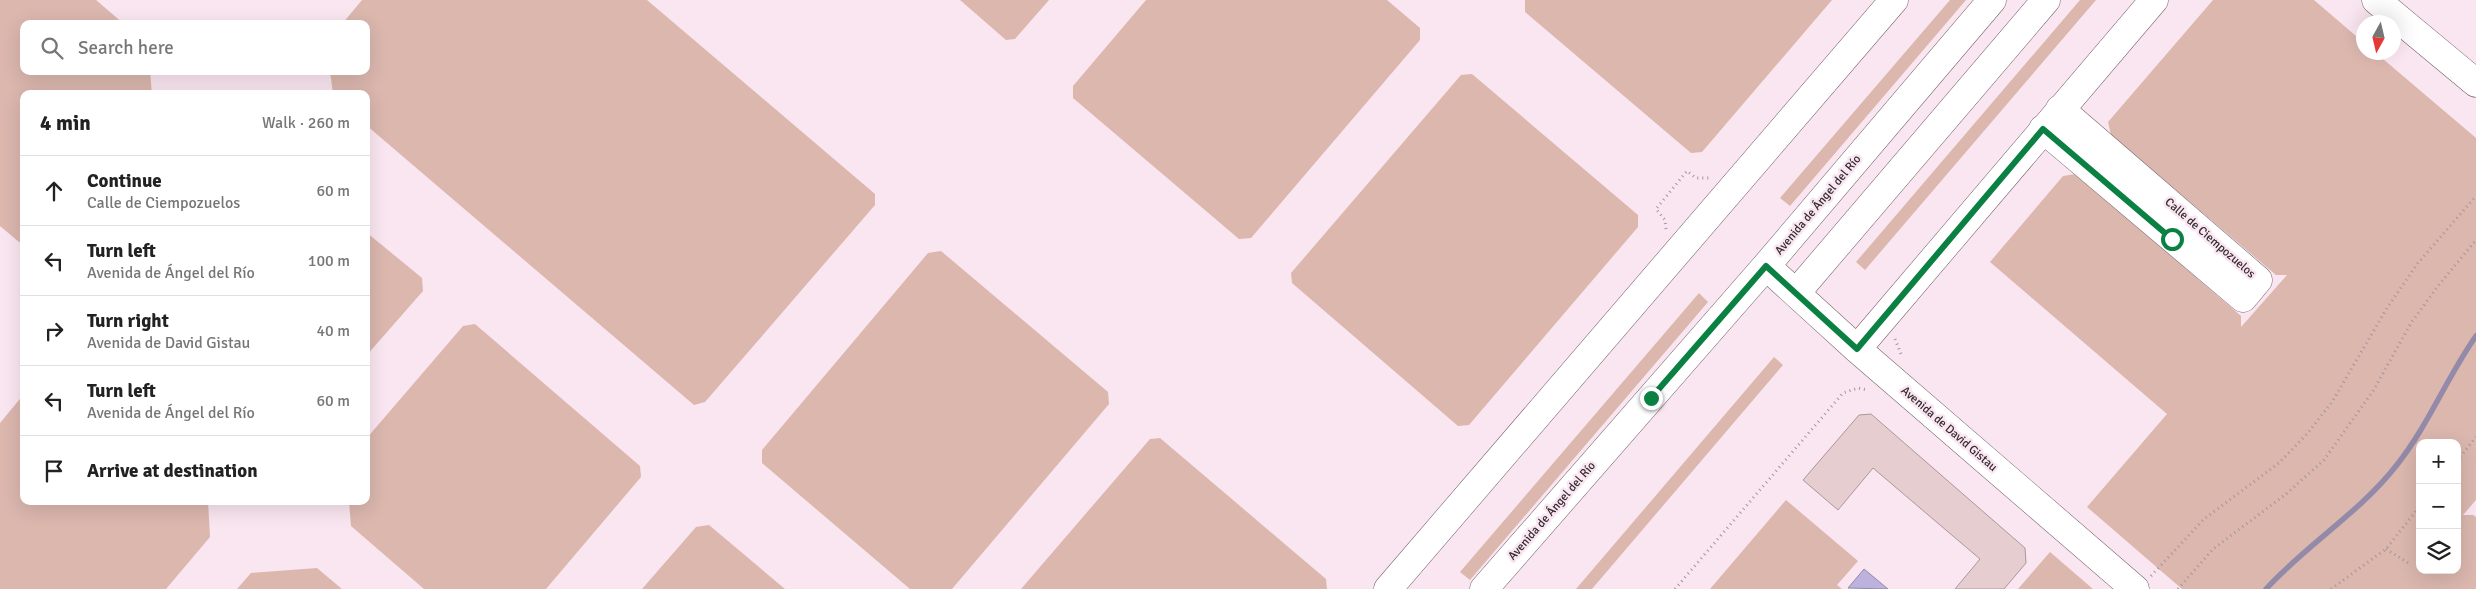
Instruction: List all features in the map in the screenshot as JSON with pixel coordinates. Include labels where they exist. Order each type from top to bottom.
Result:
[{"type":"street","points":[[1388,589],[1894,0]]},
{"type":"street","name":"Avenida de Ángel del Río","points":[[1484,589],[1766,266],[1992,0]]},
{"type":"street","points":[[1796,292],[2046,0]]},
{"type":"street","points":[[1857,349],[2154,0]]},
{"type":"street","points":[[2376,0],[2476,83]]},
{"type":"street","name":"Calle de Ciempozuelos","points":[[2043,129],[2243,298],[2258,280],[2060,109]]},
{"type":"street","name":"Avenida de David Gistau","points":[[1766,266],[1857,349],[2134,589]]},
{"type":"path","points":[[2159,567],[2204,519],[2279,463],[2307,434],[2332,402],[2387,308],[2418,263],[2476,196]]},
{"type":"path","points":[[2178,589],[2214,549],[2285,495],[2324,460],[2373,391],[2411,323],[2438,286],[2476,240]]},
{"type":"path","points":[[1675,589],[1843,393],[1858,388],[1870,391]]},
{"type":"path","points":[[2461,456],[2476,437]]},
{"type":"path","points":[[2332,589],[2386,549],[2416,511]]},
{"type":"path","points":[[2386,549],[2410,564]]},
{"type":"shaded area","points":[[0,0],[96,0],[119,20],[20,20],[20,75],[150,75],[152,90],[20,90],[20,242],[0,226]]},
{"type":"shaded area","points":[[362,0],[647,0],[875,194],[875,205],[705,402],[694,405],[370,128],[370,90],[332,90],[331,75],[370,75],[370,20],[345,20]]},
{"type":"shaded area","points":[[960,0],[1049,0],[1015,39],[1006,40]]},
{"type":"shaded area","points":[[1146,0],[1387,0],[1420,28],[1420,40],[1251,238],[1239,239],[1073,98],[1073,86]]},
{"type":"shaded area","points":[[1525,0],[1832,0],[1702,152],[1691,153],[1525,12]]},
{"type":"shaded area","points":[[1950,0],[1966,0],[1790,206],[1780,198]]},
{"type":"shaded area","points":[[2080,0],[2096,0],[1865,270],[1856,262]]},
{"type":"shaded area","points":[[2213,0],[2314,0],[2356,36],[2356,60],[2384,60],[2476,138],[2476,500],[2463,515],[2473,515],[2476,517],[2476,589],[2182,589],[2087,507],[2167,414],[1990,262],[2063,176],[2076,174],[2241,316],[2241,327],[2287,275],[2276,275],[2111,135],[2108,122]]},
{"type":"shaded area","points":[[1472,74],[1638,215],[1638,227],[1469,425],[1458,426],[1292,283],[1291,273],[1461,75]]},
{"type":"shaded area","points":[[370,235],[422,278],[423,291],[370,351]]},
{"type":"shaded area","points":[[941,251],[1108,392],[1109,404],[952,589],[910,589],[762,463],[762,450],[928,253]]},
{"type":"shaded area","points":[[1699,293],[1708,302],[1470,580],[1460,572]]},
{"type":"shaded area","points":[[475,324],[640,466],[641,477],[546,589],[424,589],[351,526],[349,505],[370,505],[370,434],[463,326]]},
{"type":"shaded area","points":[[1774,357],[1783,365],[1592,589],[1576,589]]},
{"type":"shaded area","points":[[20,399],[20,505],[208,505],[210,537],[166,589],[0,589],[0,423]]},
{"type":"shaded area","points":[[1160,438],[1326,579],[1327,589],[1021,589],[1150,439]]},
{"type":"shaded area","points":[[1786,500],[1858,561],[1837,585],[1842,589],[1710,589]]},
{"type":"shaded area","points":[[709,525],[785,589],[642,589],[696,527]]},
{"type":"shaded area","points":[[2050,552],[2093,589],[2018,589]]},
{"type":"shaded area","points":[[317,568],[342,589],[237,589],[251,573]]},
{"type":"shaded area","points":[[1864,569],[1888,589],[1848,588]]},
{"type":"building","points":[[1871,414],[2025,548],[2026,563],[2004,589],[1955,589],[1980,559],[1873,468],[1838,510],[1803,480],[1859,415]]},
{"type":"waterway","points":[[2266,589],[2298,558],[2366,499],[2396,466],[2418,435],[2476,336]]},
{"type":"route","points":[[1651,398],[1766,266],[1857,349],[2043,129],[2172,239]]}]
